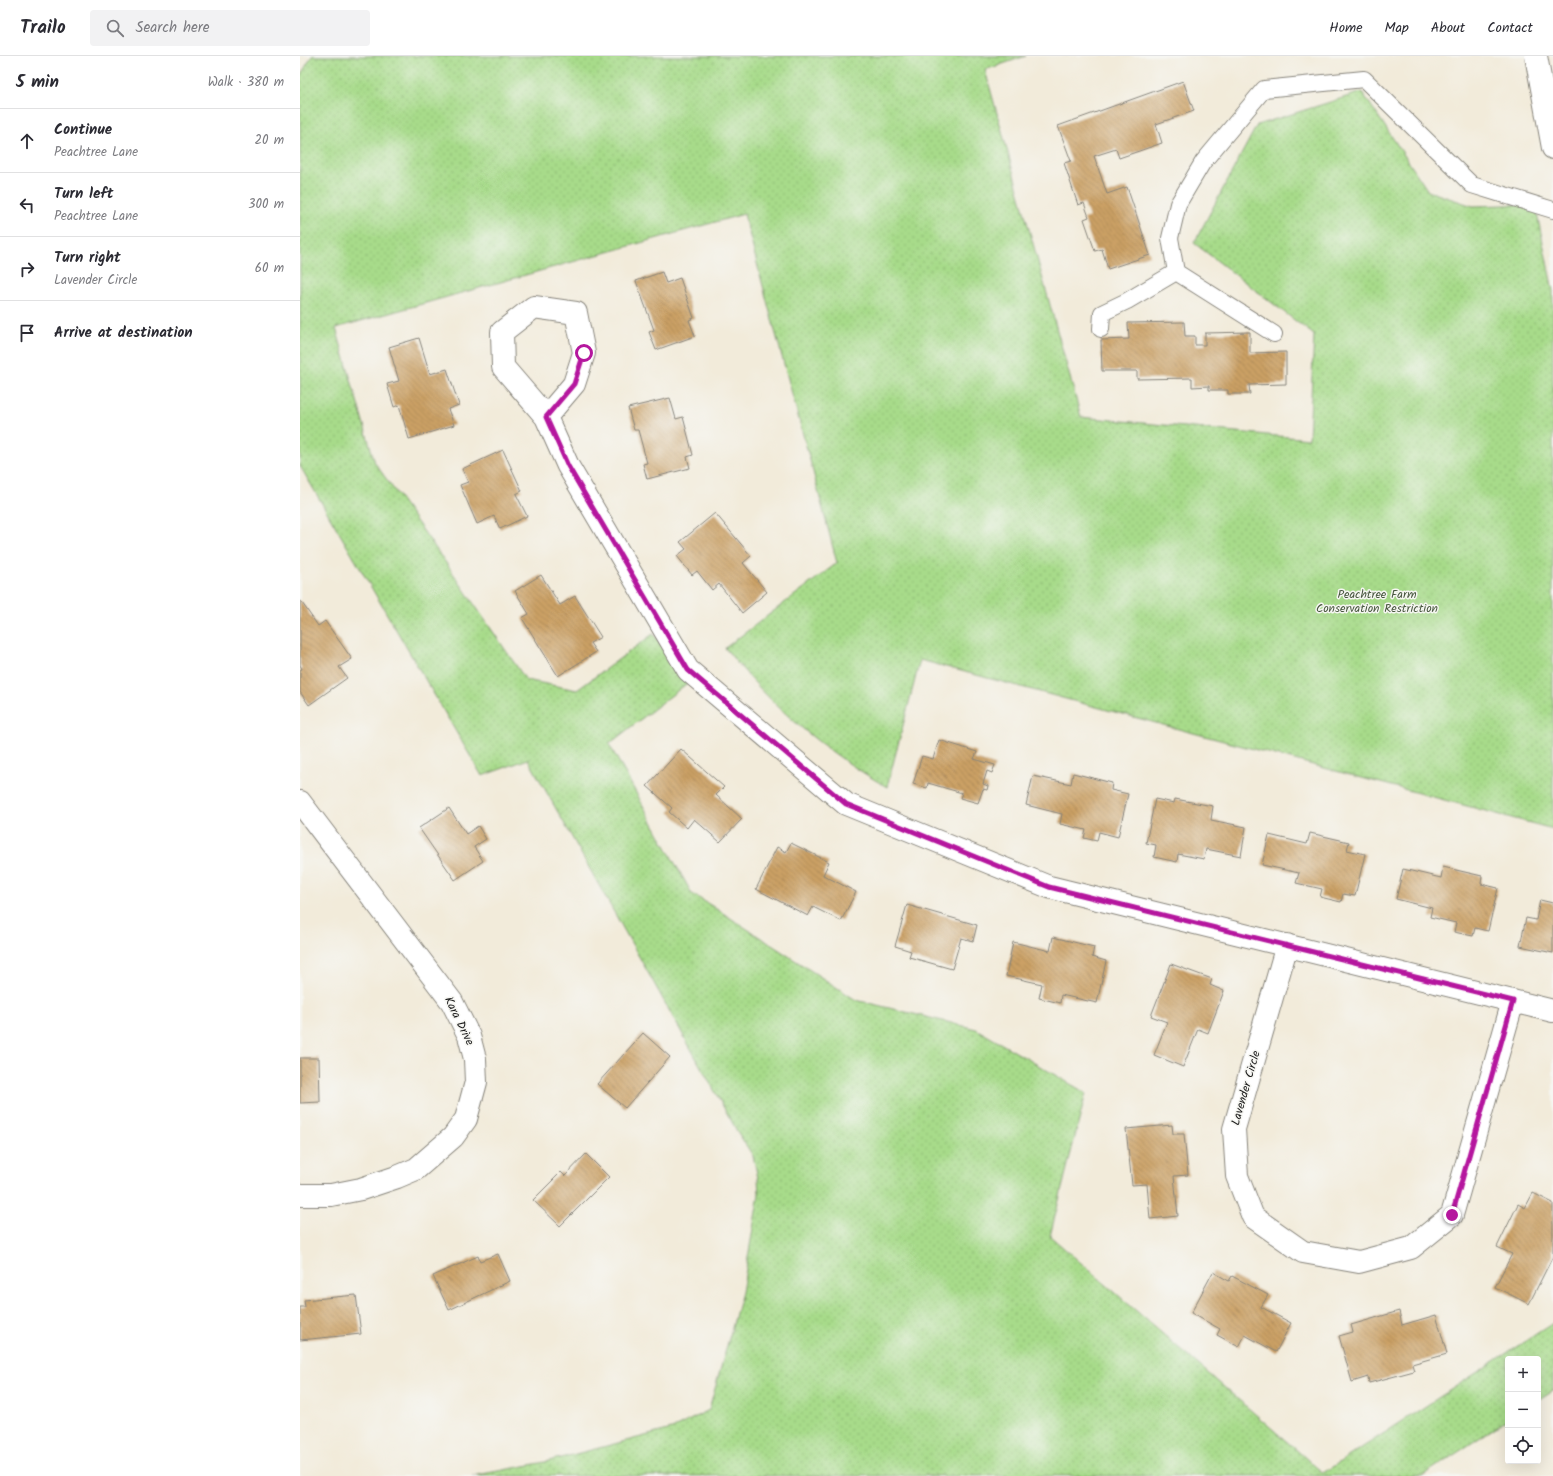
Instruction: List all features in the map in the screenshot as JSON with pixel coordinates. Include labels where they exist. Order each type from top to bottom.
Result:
[{"type":"street","points":[[1536,56],[1553,148]]},
{"type":"street","points":[[546,417],[574,384],[584,353],[576,313],[534,307],[502,332],[503,367],[546,417],[568,466],[688,670],[846,804],[1049,887],[1553,1011]]},
{"type":"street","name":"Kara Drive","points":[[300,802],[452,1002],[469,1036],[475,1059],[476,1082],[466,1119],[452,1137],[416,1169],[361,1189],[331,1195],[300,1195]]},
{"type":"street","name":"Lavender Circle","points":[[1288,946],[1234,1129],[1237,1176],[1253,1217],[1303,1252],[1359,1262],[1411,1248],[1452,1215],[1513,1001]]},
{"type":"lane","points":[[1274,334],[1176,272],[1170,238],[1178,204],[1203,162],[1264,89],[1364,79],[1472,185],[1553,210]]},
{"type":"lane","points":[[1101,329],[1102,313],[1127,301],[1176,272]]},
{"type":"green space","name":"Peachtree Farm Conservation Restriction","points":[[312,56],[1026,56],[985,70],[1081,417],[1309,439],[1314,335],[1194,243],[1257,125],[1362,92],[1428,191],[1473,206],[1535,204],[1553,291],[1553,829],[920,660],[887,787],[863,773],[819,742],[799,726],[761,690],[725,648],[837,563],[744,214],[336,328],[375,463],[526,680],[577,690],[653,634],[690,681],[609,744],[692,894],[856,1000],[976,1029],[1086,1093],[1050,1236],[1323,1473],[1553,1323],[1553,1390],[1541,1398],[1541,1356],[1505,1356],[1505,1421],[1422,1476],[472,1476],[545,1462],[672,1429],[709,1410],[742,1292],[759,1194],[758,1178],[753,1156],[737,1131],[528,759],[482,776],[300,466],[300,76]]},
{"type":"building","points":[[1183,81],[1194,111],[1156,124],[1162,143],[1119,158],[1116,149],[1094,156],[1107,194],[1127,187],[1150,255],[1108,269],[1102,249],[1095,251],[1084,219],[1089,217],[1084,203],[1078,205],[1064,163],[1071,161],[1058,126]]},
{"type":"building","points":[[662,272],[666,283],[680,278],[694,318],[689,320],[695,336],[656,350],[649,332],[654,330],[636,281]]},
{"type":"building","points":[[1184,322],[1185,336],[1195,336],[1195,345],[1205,345],[1205,333],[1250,332],[1250,353],[1286,352],[1286,384],[1249,385],[1250,394],[1228,394],[1228,390],[1209,390],[1209,386],[1192,387],[1192,378],[1137,379],[1137,371],[1102,371],[1101,340],[1129,339],[1128,323]]},
{"type":"building","points":[[419,338],[430,374],[447,369],[459,405],[448,409],[454,425],[409,439],[399,405],[394,407],[387,384],[399,381],[389,347]]},
{"type":"building","points":[[670,398],[676,419],[683,417],[693,455],[687,457],[690,468],[647,479],[643,464],[647,463],[638,430],[634,430],[628,408]]},
{"type":"building","points":[[503,450],[522,491],[516,494],[527,516],[500,529],[494,516],[477,524],[460,485],[468,482],[462,469]]},
{"type":"building","points":[[715,513],[751,556],[743,563],[767,592],[742,613],[719,584],[712,590],[697,571],[692,575],[677,556],[686,549],[680,542]]},
{"type":"building","points":[[541,575],[560,605],[575,596],[601,637],[590,643],[596,652],[558,676],[522,618],[529,614],[515,591]]},
{"type":"building","points":[[300,600],[318,626],[325,621],[352,659],[339,667],[347,678],[309,705],[300,692],[300,670],[302,669],[300,665]]},
{"type":"building","points":[[939,740],[977,752],[974,759],[995,765],[992,773],[987,771],[983,784],[988,786],[987,790],[983,789],[978,803],[960,798],[962,793],[928,783],[927,788],[913,784],[922,756],[933,759]]},
{"type":"building","points":[[681,749],[724,787],[716,795],[742,819],[720,842],[694,819],[687,828],[669,812],[672,808],[647,786]]},
{"type":"building","points":[[1073,773],[1112,783],[1111,790],[1128,794],[1118,837],[1099,832],[1097,841],[1084,838],[1086,830],[1060,824],[1062,814],[1026,805],[1033,776],[1071,784]]},
{"type":"building","points":[[1155,799],[1174,803],[1175,799],[1213,806],[1211,820],[1246,827],[1241,856],[1206,849],[1204,859],[1178,854],[1177,862],[1154,857],[1156,845],[1146,843]]},
{"type":"building","points":[[449,808],[466,834],[478,826],[486,839],[474,847],[483,861],[455,880],[419,828]]},
{"type":"building","points":[[1310,833],[1349,842],[1347,850],[1365,854],[1355,896],[1343,894],[1341,902],[1320,897],[1322,889],[1296,883],[1299,873],[1262,865],[1269,835],[1307,844]]},
{"type":"building","points":[[791,843],[829,862],[823,875],[856,892],[841,921],[813,907],[808,916],[756,889],[777,847],[786,852]]},
{"type":"building","points":[[1443,867],[1482,876],[1481,884],[1498,888],[1488,931],[1475,928],[1473,936],[1454,932],[1456,923],[1430,917],[1432,908],[1396,899],[1403,869],[1441,878]]},
{"type":"building","points":[[1540,900],[1553,903],[1553,953],[1520,946],[1526,918],[1536,920]]},
{"type":"building","points":[[907,905],[977,925],[973,941],[961,938],[952,969],[909,957],[911,951],[895,946]]},
{"type":"building","points":[[1053,937],[1094,947],[1092,957],[1106,961],[1097,1003],[1061,995],[1060,1003],[1039,998],[1042,984],[1006,976],[1013,942],[1050,951]]},
{"type":"building","points":[[1171,964],[1212,979],[1210,985],[1224,991],[1208,1033],[1198,1029],[1183,1067],[1154,1055],[1167,1022],[1151,1016]]},
{"type":"building","points":[[643,1033],[670,1057],[625,1108],[597,1084]]},
{"type":"building","points":[[300,1058],[319,1058],[320,1102],[300,1103]]},
{"type":"building","points":[[1172,1125],[1173,1134],[1184,1134],[1188,1175],[1174,1176],[1178,1216],[1150,1219],[1147,1184],[1132,1185],[1126,1129]]},
{"type":"building","points":[[586,1154],[609,1177],[560,1226],[533,1200],[561,1172],[565,1176]]},
{"type":"building","points":[[1533,1193],[1553,1203],[1553,1256],[1529,1304],[1495,1287],[1512,1254],[1497,1247],[1518,1204],[1525,1208]]},
{"type":"building","points":[[498,1254],[510,1281],[449,1310],[433,1276],[478,1256],[480,1261]]},
{"type":"building","points":[[1213,1272],[1229,1281],[1232,1276],[1268,1295],[1261,1307],[1291,1323],[1276,1352],[1245,1335],[1239,1347],[1217,1335],[1220,1329],[1191,1313]]},
{"type":"building","points":[[356,1295],[361,1334],[300,1340],[300,1307],[305,1307],[304,1300]]},
{"type":"building","points":[[1399,1311],[1402,1325],[1436,1315],[1447,1354],[1412,1364],[1414,1371],[1369,1383],[1368,1377],[1352,1382],[1339,1336],[1353,1332],[1351,1325]]},
{"type":"route","points":[[584,353],[574,384],[546,417],[568,466],[688,670],[846,804],[1049,887],[1513,1001],[1452,1215]]}]
